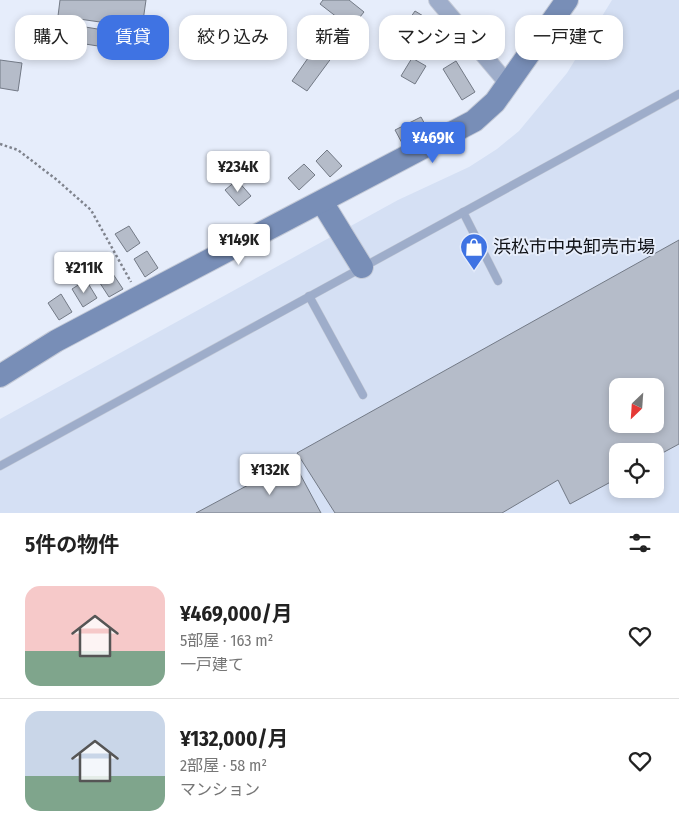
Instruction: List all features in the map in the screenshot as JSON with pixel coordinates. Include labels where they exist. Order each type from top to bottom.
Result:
[{"type":"street","points":[[438,0],[508,84]]},
{"type":"street","points":[[0,376],[56,341],[474,121],[495,102],[567,0]]},
{"type":"street","points":[[322,202],[362,267]]},
{"type":"lane","points":[[0,466],[679,94]]},
{"type":"lane","points":[[463,212],[498,281]]},
{"type":"lane","points":[[309,296],[363,395]]},
{"type":"path","points":[[0,144],[18,150],[92,210],[139,297]]},
{"type":"shaded area","name":"浜松市中央卸売市場","points":[[612,0],[679,0],[679,513],[0,513],[0,419],[398,200],[469,167],[497,149],[519,131],[567,73],[575,60],[623,60],[623,15],[603,15]]},
{"type":"building","points":[[60,0],[146,0],[144,15],[97,15],[97,22],[87,20],[87,15],[58,15]]},
{"type":"building","points":[[323,0],[349,0],[364,12],[362,15],[334,15],[320,4]]},
{"type":"building","points":[[415,11],[422,15],[412,15]]},
{"type":"building","points":[[87,27],[97,29],[97,46],[87,44]]},
{"type":"building","points":[[0,60],[22,63],[18,91],[0,88]]},
{"type":"building","points":[[307,60],[330,60],[307,91],[292,81]]},
{"type":"building","points":[[411,60],[416,60],[426,66],[415,84],[401,76]]},
{"type":"building","points":[[456,61],[475,92],[462,100],[443,69]]},
{"type":"building","points":[[421,117],[428,130],[402,143],[395,130]]},
{"type":"building","points":[[327,150],[342,166],[330,177],[316,161]]},
{"type":"building","points":[[304,164],[315,175],[299,190],[288,178]]},
{"type":"building","points":[[237,180],[251,196],[239,206],[225,190]]},
{"type":"building","points":[[129,226],[140,243],[127,252],[115,234]]},
{"type":"building","points":[[679,240],[679,444],[664,452],[664,443],[609,443],[609,483],[570,504],[558,480],[502,513],[335,513],[297,453]]},
{"type":"building","points":[[147,251],[158,268],[145,277],[134,259]]},
{"type":"building","points":[[111,271],[123,289],[109,297],[98,280]]},
{"type":"building","points":[[86,280],[97,298],[83,307],[72,289]]},
{"type":"building","points":[[61,294],[72,312],[59,320],[48,303]]},
{"type":"building","points":[[293,461],[321,513],[196,513]]},
{"type":"place","name":"浜松市中央卸売市場","points":[[474,271]]}]
